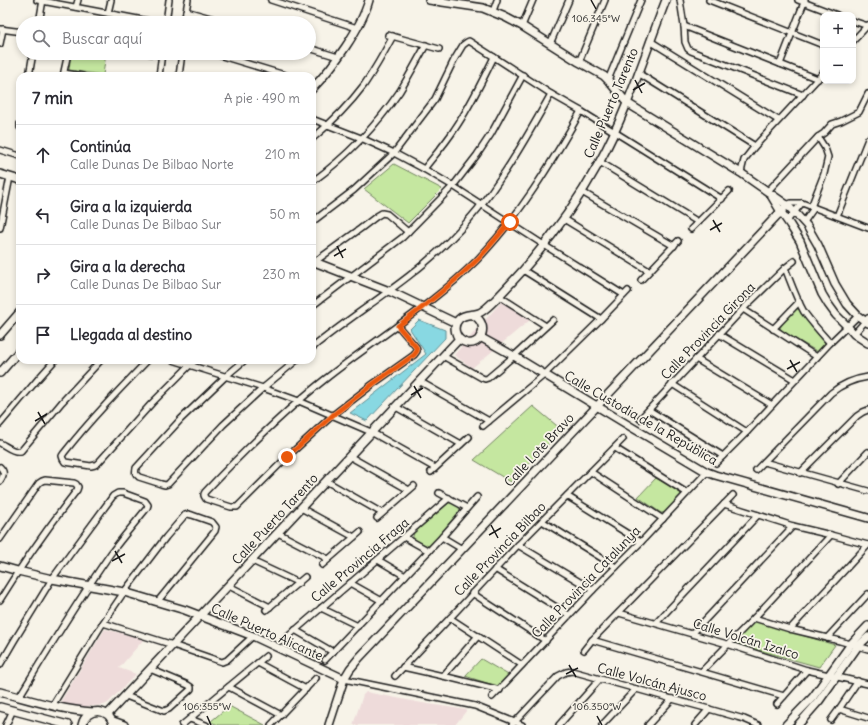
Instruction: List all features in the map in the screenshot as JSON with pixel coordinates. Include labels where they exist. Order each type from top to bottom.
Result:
[{"type":"main road","points":[[316,83],[338,57],[357,28],[366,11],[369,0]]},
{"type":"main road","points":[[429,0],[483,8],[493,11],[522,26],[604,76],[627,103],[741,173],[787,205],[804,222],[818,245],[840,294],[858,316],[867,321]]},
{"type":"main road","name":"Calle Puerto Tarento","points":[[473,315],[482,312],[523,270],[544,246],[582,192],[600,162],[627,103],[666,0]]},
{"type":"main road","points":[[0,174],[16,179]]},
{"type":"main road","points":[[769,193],[802,246],[822,294],[832,309],[854,334],[868,343]]},
{"type":"main road","name":"Calle Lote Bravo","points":[[329,725],[344,679],[359,658],[787,205]]},
{"type":"main road","points":[[316,263],[389,291],[456,323]]},
{"type":"main road","name":"Calle Puerto Tarento","points":[[483,328],[485,317],[492,302]]},
{"type":"main road","points":[[473,315],[480,320],[483,333],[473,342],[463,342],[459,339],[455,331],[456,323],[462,317],[473,315]]},
{"type":"main road","points":[[0,335],[16,317]]},
{"type":"main road","name":"Calle Custodia de la República","points":[[480,337],[707,472],[868,518]]},
{"type":"main road","name":"Calle Puerto Tarento","points":[[108,714],[459,339]]},
{"type":"main road","points":[[0,373],[16,355]]},
{"type":"main road","name":"Calle Puerto Alicante","points":[[0,566],[52,579],[124,592],[158,601],[254,636],[344,679]]},
{"type":"main road","points":[[798,725],[819,701],[837,676],[868,626]]},
{"type":"main road","points":[[786,725],[813,697],[829,675],[855,645],[868,637]]},
{"type":"main road","points":[[0,692],[67,710],[103,712],[108,714],[113,723],[124,725]]},
{"type":"main road","points":[[0,707],[13,710],[44,722],[68,725]]},
{"type":"main road","points":[[82,725],[88,714],[93,712]]},
{"type":"street","points":[[36,0],[119,16]]},
{"type":"street","points":[[76,7],[78,0]]},
{"type":"street","points":[[108,14],[111,0]]},
{"type":"street","points":[[167,16],[169,0]]},
{"type":"street","points":[[185,16],[188,0]]},
{"type":"street","points":[[271,0],[357,28]]},
{"type":"street","points":[[493,11],[497,0]]},
{"type":"street","points":[[522,26],[533,0]]},
{"type":"street","points":[[550,44],[569,0]]},
{"type":"street","points":[[579,62],[605,0]]},
{"type":"street","points":[[608,80],[641,0]]},
{"type":"street","points":[[680,0],[685,42],[688,49],[694,53],[803,95]]},
{"type":"street","points":[[709,0],[820,44]]},
{"type":"street","points":[[798,0],[830,12]]},
{"type":"street","points":[[40,16],[43,1]]},
{"type":"street","points":[[780,64],[804,1]]},
{"type":"street","points":[[186,11],[204,16]]},
{"type":"street","points":[[856,22],[868,26],[856,38]]},
{"type":"street","points":[[684,26],[818,79]]},
{"type":"street","points":[[0,44],[1,29],[16,31]]},
{"type":"street","points":[[316,136],[344,109],[364,85],[374,69],[390,36],[439,49]]},
{"type":"street","points":[[650,41],[778,120]]},
{"type":"street","points":[[316,219],[354,190],[394,153],[435,99],[454,60],[463,45],[467,42],[471,42],[494,56],[551,94],[581,111],[722,199]]},
{"type":"street","points":[[316,179],[341,158],[375,122],[399,92],[426,45]]},
{"type":"street","points":[[316,50],[338,57]]},
{"type":"street","points":[[424,169],[454,129],[473,98],[494,56]]},
{"type":"street","points":[[30,72],[32,60]]},
{"type":"street","points":[[64,72],[67,60]]},
{"type":"street","points":[[160,72],[161,60]]},
{"type":"street","points":[[180,72],[181,60]]},
{"type":"street","points":[[235,60],[275,72]]},
{"type":"street","points":[[638,73],[755,146]]},
{"type":"street","points":[[316,303],[408,232],[453,186],[491,134],[523,75]]},
{"type":"street","points":[[741,173],[743,164],[755,146],[820,77]]},
{"type":"street","points":[[316,345],[331,332],[389,291],[448,242],[481,205],[504,173],[551,94]]},
{"type":"street","points":[[769,193],[818,137],[832,124],[859,112],[868,94]]},
{"type":"street","points":[[398,326],[416,347],[416,353],[333,415],[287,457],[237,507],[231,507],[206,499],[204,494],[205,492],[242,453],[299,401],[354,357],[424,307],[475,262],[510,222],[531,193],[545,173],[581,111]]},
{"type":"street","points":[[316,120],[361,138],[424,169],[510,222],[544,246],[626,293],[544,374],[483,426]]},
{"type":"street","points":[[804,222],[812,207],[824,174],[828,157],[825,148],[818,137]]},
{"type":"street","points":[[837,216],[868,139]]},
{"type":"street","points":[[0,150],[16,155]]},
{"type":"street","points":[[600,162],[698,222]]},
{"type":"street","points":[[0,228],[10,177]]},
{"type":"street","points":[[692,229],[729,191]]},
{"type":"street","points":[[582,192],[674,246]]},
{"type":"street","points":[[787,205],[791,203],[802,203],[868,228]]},
{"type":"street","points":[[787,221],[802,203]]},
{"type":"street","points":[[316,260],[382,213],[387,214],[408,232]]},
{"type":"street","points":[[564,219],[649,271]]},
{"type":"street","points":[[641,280],[678,241]]},
{"type":"street","name":"Calle Provincia Girona","points":[[640,419],[743,309],[794,261]]},
{"type":"street","points":[[785,268],[799,302],[817,330],[830,344]]},
{"type":"street","points":[[523,270],[601,319]]},
{"type":"street","points":[[499,296],[546,326]]},
{"type":"street","points":[[773,329],[799,302]]},
{"type":"street","points":[[743,309],[817,357]]},
{"type":"street","points":[[716,463],[858,316]]},
{"type":"street","points":[[443,356],[485,379],[492,375],[514,356],[552,320]]},
{"type":"street","points":[[854,334],[867,321]]},
{"type":"street","points":[[719,334],[795,380]]},
{"type":"street","points":[[696,359],[772,404]]},
{"type":"street","points":[[0,424],[51,364]]},
{"type":"street","points":[[0,443],[14,451],[18,452],[23,449],[62,402],[97,364]]},
{"type":"street","points":[[144,364],[90,421],[62,456],[65,462],[95,466],[189,365]]},
{"type":"street","points":[[186,364],[263,388],[333,415],[371,432],[433,470],[469,437]]},
{"type":"street","points":[[240,364],[181,419],[136,468],[136,475],[168,484],[215,433],[263,388],[292,364]]},
{"type":"street","points":[[756,470],[835,390],[855,379],[868,377]]},
{"type":"street","points":[[420,381],[489,421]]},
{"type":"street","points":[[672,384],[747,432]]},
{"type":"street","points":[[396,407],[461,444]]},
{"type":"street","points":[[649,410],[723,456]]},
{"type":"street","points":[[800,473],[856,416],[868,410]]},
{"type":"street","name":"Calle Provincia Bilbao","points":[[395,676],[518,545],[623,439]]},
{"type":"street","points":[[615,448],[688,493]]},
{"type":"street","points":[[838,484],[868,452]]},
{"type":"street","points":[[349,456],[409,490]]},
{"type":"street","points":[[764,462],[838,484],[868,491]]},
{"type":"street","points":[[0,481],[3,475],[2,469]]},
{"type":"street","points":[[591,472],[663,519]]},
{"type":"street","name":"Calle Provincia Catalunya","points":[[492,697],[546,641],[592,590],[641,542],[707,472]]},
{"type":"street","points":[[0,539],[36,486],[42,481],[45,480],[76,484],[78,487],[77,490],[47,528],[0,600]]},
{"type":"street","points":[[326,482],[382,513]]},
{"type":"street","points":[[377,518],[414,486]]},
{"type":"street","points":[[0,665],[52,579],[115,494],[118,493],[145,501],[148,506],[147,508],[112,552],[62,627],[19,697]]},
{"type":"street","points":[[439,493],[467,508]]},
{"type":"street","points":[[584,650],[733,495]]},
{"type":"street","points":[[567,496],[641,542]]},
{"type":"street","points":[[325,660],[442,537],[476,497]]},
{"type":"street","name":"Calle Provincia Fraga","points":[[285,639],[449,498]]},
{"type":"street","points":[[724,504],[793,526],[868,545],[790,629]]},
{"type":"street","points":[[301,508],[354,537]]},
{"type":"street","points":[[52,706],[103,623],[124,592],[166,537],[185,515],[192,515],[212,522],[216,527],[215,530],[158,601]]},
{"type":"street","points":[[656,623],[758,515]]},
{"type":"street","points":[[542,521],[616,567]]},
{"type":"street","points":[[692,634],[793,526]]},
{"type":"street","points":[[322,564],[360,532]]},
{"type":"street","points":[[278,533],[328,560]]},
{"type":"street","points":[[702,671],[754,618],[831,535]]},
{"type":"street","points":[[404,537],[429,551]]},
{"type":"street","points":[[442,537],[462,549]]},
{"type":"street","points":[[518,545],[592,590]]},
{"type":"street","points":[[378,560],[405,576]]},
{"type":"street","points":[[252,561],[299,583]]},
{"type":"street","points":[[495,569],[569,615]]},
{"type":"street","points":[[229,586],[268,608],[305,577]]},
{"type":"street","points":[[350,583],[382,601]]},
{"type":"street","points":[[472,593],[546,641]]},
{"type":"street","points":[[827,638],[868,594]]},
{"type":"street","points":[[321,608],[358,626]]},
{"type":"street","name":"Calle Volcán Izalco","points":[[619,613],[727,644],[807,670],[868,684]]},
{"type":"street","points":[[450,618],[522,665]]},
{"type":"street","points":[[754,618],[868,649]]},
{"type":"street","points":[[103,623],[174,645],[222,662],[227,660],[254,636]]},
{"type":"street","points":[[295,630],[333,652]]},
{"type":"street","points":[[444,676],[478,636]]},
{"type":"street","points":[[592,640],[784,696]]},
{"type":"street","points":[[182,725],[266,656]]},
{"type":"street","points":[[258,663],[306,689]]},
{"type":"street","points":[[403,667],[500,690]]},
{"type":"street","points":[[126,696],[164,711],[169,709],[191,690],[190,687],[150,669]]},
{"type":"street","points":[[777,704],[807,670]]},
{"type":"street","name":"Calle Volcán Ajusco","points":[[514,724],[558,676],[572,671],[744,719],[758,725]]},
{"type":"street","points":[[271,725],[316,678]]},
{"type":"street","name":"Calle Puerto Alicante","points":[[344,679],[475,706],[514,724],[522,725]]},
{"type":"street","points":[[559,725],[600,679]]},
{"type":"street","points":[[831,720],[858,681]]},
{"type":"street","points":[[229,687],[281,715]]},
{"type":"street","points":[[602,725],[636,689]]},
{"type":"street","points":[[648,725],[672,699]]},
{"type":"street","points":[[695,725],[709,709]]},
{"type":"street","points":[[840,709],[868,718]]},
{"type":"street","points":[[6,725],[13,710]]},
{"type":"street","points":[[190,719],[206,725]]},
{"type":"shaded area","points":[[502,301],[530,320],[472,368],[454,355]]},
{"type":"shaded area","points":[[105,629],[144,639],[119,668],[136,674],[108,703],[104,705],[82,707],[63,703],[61,701]]},
{"type":"shaded area","points":[[366,692],[467,710],[455,725],[353,725],[363,695]]},
{"type":"green space","points":[[70,60],[105,60],[103,72],[83,72],[69,70]]},
{"type":"green space","points":[[394,164],[442,189],[408,223],[364,189]]},
{"type":"green space","points":[[797,309],[802,311],[810,325],[826,344],[818,352],[782,331],[780,328]]},
{"type":"green space","points":[[533,406],[562,430],[511,482],[474,460]]},
{"type":"green space","points":[[656,478],[680,491],[681,494],[681,496],[667,512],[661,513],[638,497]]},
{"type":"green space","points":[[449,503],[458,506],[460,510],[432,544],[428,546],[413,539],[414,533]]},
{"type":"green space","points":[[755,621],[835,645],[819,667],[733,643]]},
{"type":"green space","points":[[481,659],[510,676],[501,685],[496,686],[465,676]]},
{"type":"green space","points":[[229,706],[265,725],[219,725],[210,722]]},
{"type":"water","points":[[419,320],[445,330],[445,338],[367,421],[350,413],[426,354],[410,329]]},
{"type":"route","points":[[287,457],[333,415],[416,353],[416,347],[398,326],[424,307],[475,262],[510,222]]}]
